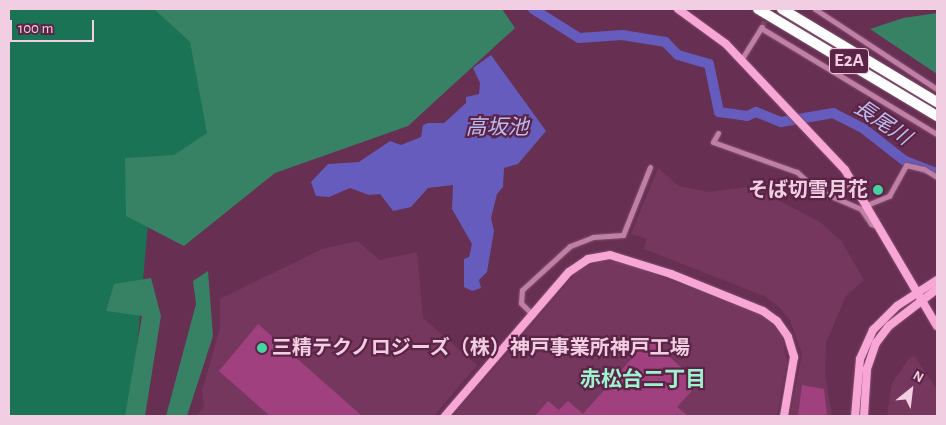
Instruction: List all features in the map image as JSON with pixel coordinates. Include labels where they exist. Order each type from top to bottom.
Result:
[{"type":"highway","name":"E2A","points":[[758,9],[937,116]]},
{"type":"highway","name":"E2A","points":[[782,9],[937,102]]},
{"type":"street","points":[[678,9],[741,60],[852,180],[869,204],[937,326]]},
{"type":"street","points":[[815,9],[937,89]]},
{"type":"street","points":[[741,60],[762,27],[937,134]]},
{"type":"street","points":[[718,133],[713,142],[756,160],[787,168],[817,190],[861,209],[871,224],[882,229]]},
{"type":"street","points":[[869,204],[889,196],[906,166],[924,169],[937,177]]},
{"type":"street","points":[[533,315],[521,303],[522,290],[570,246],[593,237],[623,235],[650,167]]},
{"type":"street","points":[[833,196],[852,180]]},
{"type":"street","points":[[445,416],[577,265],[610,255],[632,259],[753,307],[777,321],[792,348],[794,368],[784,416]]},
{"type":"street","points":[[864,416],[867,369],[876,343],[889,326],[919,295],[937,280]]},
{"type":"street","points":[[855,416],[866,344],[884,317],[919,295],[937,289]]},
{"type":"shaded area","points":[[658,168],[679,186],[709,192],[746,187],[776,199],[820,222],[842,242],[864,280],[846,296],[826,343],[825,374],[832,416],[790,416],[802,354],[790,320],[778,306],[764,296],[644,249],[647,239],[631,234]]},
{"type":"shaded area","points":[[357,241],[380,260],[417,252],[423,318],[477,365],[434,416],[197,416],[204,407],[202,391],[220,329],[220,299],[322,249]]},
{"type":"shaded area","points":[[620,261],[760,315],[774,326],[782,337],[787,363],[777,416],[453,416],[577,272],[597,262]]},
{"type":"shaded area","points":[[910,357],[915,357],[937,389],[937,416],[887,416],[892,383]]},
{"type":"green space","points":[[9,9],[185,9],[253,137],[153,168],[131,416],[9,416]]},
{"type":"green space","points":[[154,9],[502,9],[515,28],[408,126],[275,173],[184,246],[126,216],[125,158],[174,155],[207,133],[190,42]]},
{"type":"green space","points":[[937,13],[937,74],[870,29],[903,18]]},
{"type":"green space","points":[[208,271],[213,336],[187,416],[166,416],[196,304],[193,281]]},
{"type":"green space","points":[[151,278],[161,316],[145,416],[125,416],[142,316],[106,311],[114,284]]},
{"type":"water","name":"高坂池","points":[[491,55],[546,131],[518,164],[504,168],[503,187],[497,194],[491,218],[494,231],[487,272],[479,280],[481,288],[472,291],[464,287],[464,259],[469,257],[472,244],[452,209],[453,185],[428,188],[411,207],[393,211],[380,194],[369,195],[350,188],[329,197],[316,196],[311,182],[328,164],[359,162],[390,141],[401,145],[421,137],[423,125],[428,123],[444,123],[466,103],[466,97],[479,94],[480,83],[473,68]]},
{"type":"building","name":"三精テクノロジーズ（株）神戸事業所神戸工場","points":[[258,324],[362,416],[270,416],[219,371]]},
{"type":"building","points":[[649,339],[699,383],[677,407],[688,416],[535,416],[548,401],[559,410],[568,401],[583,414]]},
{"type":"building","points":[[802,385],[824,389],[827,416],[798,416]]},
{"type":"waterway","name":"長尾川","points":[[533,9],[579,38],[622,35],[665,42],[678,55],[709,64],[719,112],[747,116],[756,112],[781,122],[833,113],[864,129],[905,161],[937,173]]},
{"type":"tunnel","points":[[763,26],[767,9]]},
{"type":"place","name":"そば切雪月花","points":[[878,190]]},
{"type":"place","name":"三精テクノロジーズ（株）神戸事業所神戸工場","points":[[262,348]]},
{"type":"district","name":"赤松台二丁目","points":[[643,380]]}]
